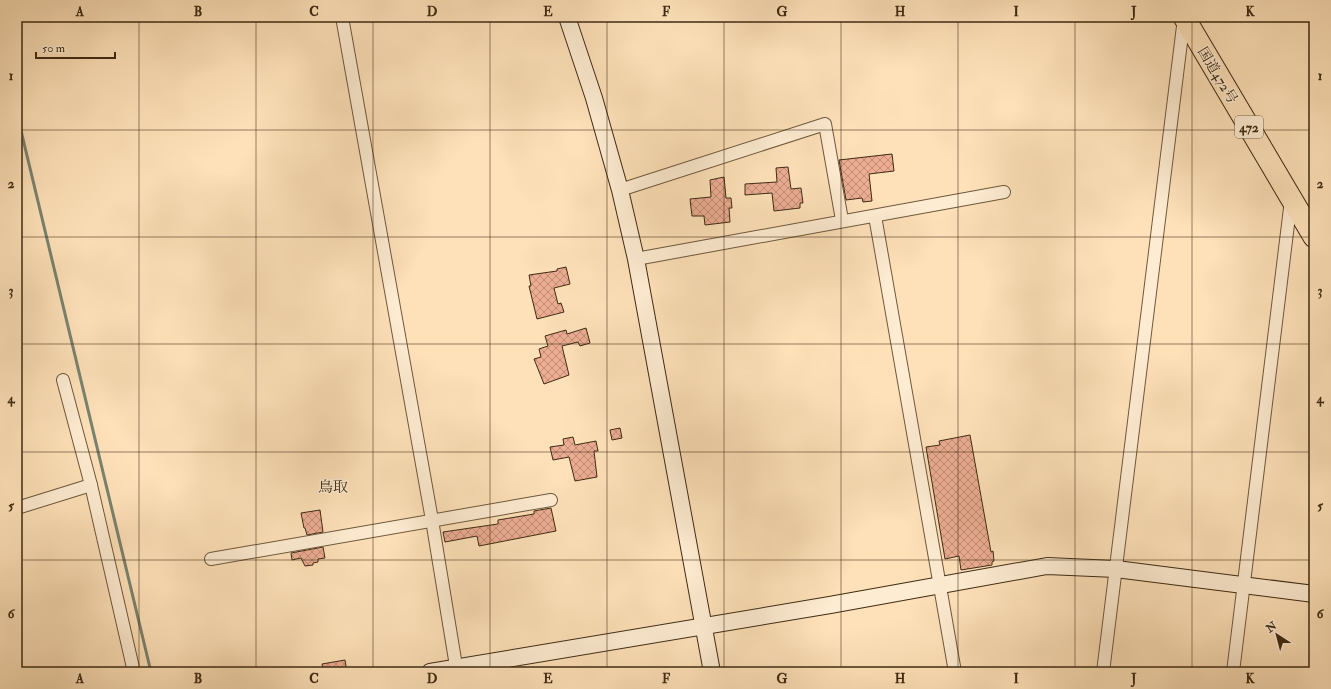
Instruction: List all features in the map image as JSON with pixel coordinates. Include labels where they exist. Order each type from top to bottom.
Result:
[{"type":"highway","name":"国道472号","points":[[1189,17],[1314,237]]},
{"type":"highway","name":"国道472号","points":[[1189,17],[1314,208]]},
{"type":"street","points":[[342,17],[432,520],[456,670]]},
{"type":"street","points":[[567,17],[594,98],[620,190],[636,259],[712,672]]},
{"type":"street","points":[[1103,672],[1189,17]]},
{"type":"street","points":[[620,190],[825,124],[842,220]]},
{"type":"street","points":[[636,259],[842,220],[875,216],[1004,192]]},
{"type":"street","points":[[1234,672],[1292,199]]},
{"type":"street","points":[[875,216],[955,672]]},
{"type":"street","points":[[63,380],[91,485],[134,672]]},
{"type":"street","points":[[17,508],[91,485]]},
{"type":"street","points":[[211,559],[551,500]]},
{"type":"street","points":[[430,672],[456,670],[704,625],[1047,566],[1116,569],[1314,594]]},
{"type":"building","points":[[892,154],[894,171],[869,174],[872,201],[863,202],[862,198],[846,200],[839,160]]},
{"type":"building","points":[[788,167],[791,189],[801,188],[803,203],[800,203],[800,208],[774,211],[772,193],[745,195],[745,184],[777,182],[776,168]]},
{"type":"building","points":[[724,177],[726,198],[731,198],[732,208],[729,208],[730,222],[705,225],[704,216],[692,216],[690,199],[711,197],[710,180]]},
{"type":"building","points":[[566,267],[570,284],[554,288],[558,304],[561,303],[564,312],[537,319],[529,286],[531,286],[529,275],[557,271],[557,269]]},
{"type":"building","points":[[586,328],[590,343],[580,346],[578,342],[562,346],[569,375],[544,384],[534,359],[541,357],[539,349],[548,346],[545,336],[566,330],[567,334]]},
{"type":"building","points":[[620,428],[622,438],[612,440],[610,430]]},
{"type":"building","points":[[970,435],[991,552],[993,551],[994,561],[992,562],[992,565],[961,570],[959,556],[945,559],[926,447],[940,445],[939,441]]},
{"type":"building","points":[[573,437],[575,445],[596,441],[598,451],[594,451],[597,477],[575,481],[569,457],[553,460],[550,447],[564,445],[563,439]]},
{"type":"building","points":[[551,508],[556,531],[479,546],[477,536],[445,542],[443,532],[498,524],[498,520],[534,514],[534,511]]},
{"type":"building","points":[[320,510],[323,532],[307,535],[301,513]]},
{"type":"building","points":[[323,547],[325,558],[318,559],[318,562],[313,563],[313,565],[305,566],[301,558],[292,560],[291,553]]},
{"type":"building","points":[[345,660],[347,672],[324,672],[322,664]]},
{"type":"waterway","points":[[17,114],[151,672]]},
{"type":"district","name":"鳥取","points":[[333,487]]}]
